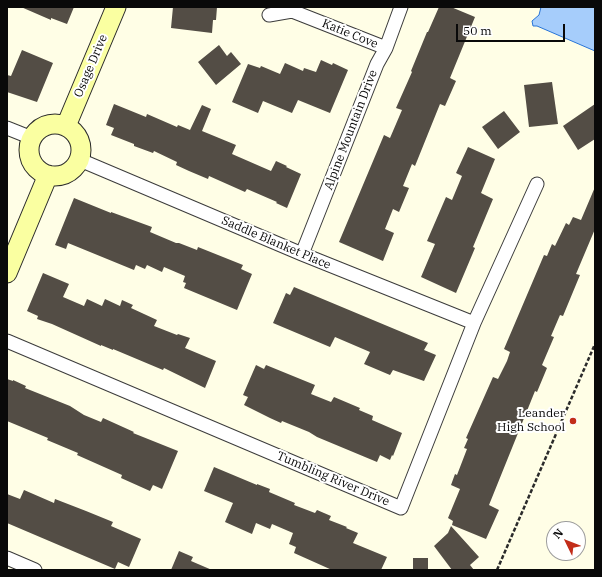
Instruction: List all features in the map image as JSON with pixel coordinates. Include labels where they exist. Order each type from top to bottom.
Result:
[{"type":"street","name":"Osage Drive","points":[[66,126],[116,7]]},
{"type":"street","name":"Alpine Mountain Drive","points":[[302,254],[377,64],[386,48],[401,7]]},
{"type":"street","name":"Katie Cove","points":[[269,15],[292,11],[386,48]]},
{"type":"street","points":[[53,124],[66,126],[76,134],[80,140],[82,153],[80,160],[70,172],[63,175],[55,176],[41,172],[35,167],[29,153],[29,145],[35,132],[46,125],[53,124]]},
{"type":"street","points":[[7,128],[32,138]]},
{"type":"street","name":"Saddle Blanket Place","points":[[80,160],[302,254],[474,323]]},
{"type":"street","points":[[7,273],[48,175]]},
{"type":"street","name":"Tumbling River Drive","points":[[7,341],[401,508],[474,323],[537,184]]},
{"type":"street","points":[[7,558],[35,570]]},
{"type":"path","points":[[497,570],[595,344]]},
{"type":"water","points":[[541,7],[595,7],[595,51],[537,26],[533,26],[532,21],[539,15]]},
{"type":"building","points":[[21,7],[74,7],[67,24],[51,18],[51,20]]},
{"type":"building","points":[[173,7],[217,7],[216,20],[213,20],[212,33],[171,28]]},
{"type":"building","points":[[439,7],[451,7],[475,17],[450,78],[456,81],[445,106],[440,104],[415,166],[412,164],[403,186],[409,188],[399,212],[393,209],[385,229],[394,233],[383,261],[339,242],[384,135],[390,138],[402,110],[396,108],[412,72],[411,71],[427,32]]},
{"type":"building","points":[[219,45],[227,56],[231,52],[241,64],[216,85],[198,62]]},
{"type":"building","points":[[22,50],[53,63],[37,102],[7,92],[7,75],[11,76]]},
{"type":"building","points":[[321,60],[332,65],[333,63],[348,70],[330,113],[298,100],[292,113],[263,101],[258,113],[232,102],[248,64],[260,68],[261,66],[280,74],[285,63],[303,71],[304,68],[316,72]]},
{"type":"building","points":[[552,82],[558,124],[529,127],[524,85]]},
{"type":"building","points":[[114,104],[146,117],[147,114],[177,127],[178,125],[190,130],[202,105],[211,109],[202,131],[236,145],[232,154],[271,171],[276,161],[301,174],[287,208],[247,189],[245,192],[209,176],[208,179],[176,165],[177,162],[154,151],[153,153],[134,146],[134,144],[111,135],[114,128],[106,125]]},
{"type":"building","points":[[595,104],[595,139],[578,150],[563,126]]},
{"type":"building","points":[[504,111],[520,132],[498,149],[482,127]]},
{"type":"building","points":[[468,147],[495,159],[481,193],[493,199],[456,293],[421,277],[435,244],[427,241],[446,197],[452,200],[462,176],[456,173]]},
{"type":"building","points":[[595,187],[595,229],[576,274],[580,275],[563,316],[560,315],[551,336],[554,337],[542,365],[547,368],[537,392],[535,391],[489,505],[499,510],[486,539],[452,525],[453,521],[448,518],[460,489],[451,485],[455,474],[457,475],[467,449],[464,448],[468,439],[466,438],[493,377],[498,379],[507,361],[510,352],[504,349],[544,255],[547,256],[552,244],[555,246],[566,223],[569,225],[573,217],[581,220]]},
{"type":"building","points":[[74,198],[152,227],[150,232],[176,243],[197,250],[198,247],[243,265],[241,269],[252,274],[237,310],[184,288],[186,283],[183,282],[185,276],[164,267],[162,272],[147,265],[145,269],[136,265],[134,270],[68,243],[66,249],[55,245]]},
{"type":"building","points":[[43,273],[69,284],[63,297],[84,306],[87,299],[102,306],[105,299],[120,306],[122,300],[133,305],[131,308],[157,320],[154,326],[177,335],[190,338],[185,348],[216,361],[205,388],[164,368],[163,370],[37,319],[38,316],[27,311]]},
{"type":"building","points":[[294,287],[428,343],[424,350],[436,355],[424,381],[393,370],[390,375],[364,364],[370,352],[335,337],[330,347],[273,323],[286,293],[290,295]]},
{"type":"building","points":[[256,365],[264,369],[266,365],[315,385],[311,394],[331,402],[334,397],[360,408],[359,410],[373,416],[372,420],[402,433],[393,456],[392,455],[390,460],[380,455],[377,462],[282,421],[281,423],[244,405],[248,397],[243,395]]},
{"type":"building","points":[[7,379],[13,380],[26,386],[25,388],[70,406],[84,415],[101,422],[103,418],[134,432],[133,433],[178,451],[162,489],[153,485],[150,491],[121,478],[122,475],[77,455],[78,453],[47,440],[48,438],[7,421]]},
{"type":"building","points":[[214,467],[270,489],[269,492],[295,503],[294,505],[315,513],[317,510],[331,516],[329,520],[358,533],[353,543],[387,557],[381,570],[332,570],[294,553],[296,547],[289,544],[293,533],[272,524],[270,529],[256,523],[252,534],[225,522],[233,503],[204,491]]},
{"type":"building","points":[[24,490],[54,503],[55,499],[113,522],[111,526],[141,539],[129,567],[118,562],[115,569],[7,523],[7,494],[20,499]]},
{"type":"building","points":[[451,526],[479,557],[470,565],[474,570],[452,570],[434,546],[448,533]]},
{"type":"building","points":[[179,551],[193,557],[191,561],[212,570],[171,570]]},
{"type":"building","points":[[413,558],[428,558],[428,570],[413,570]]},
{"type":"place","name":"Leander High School","points":[[573,421]]}]
